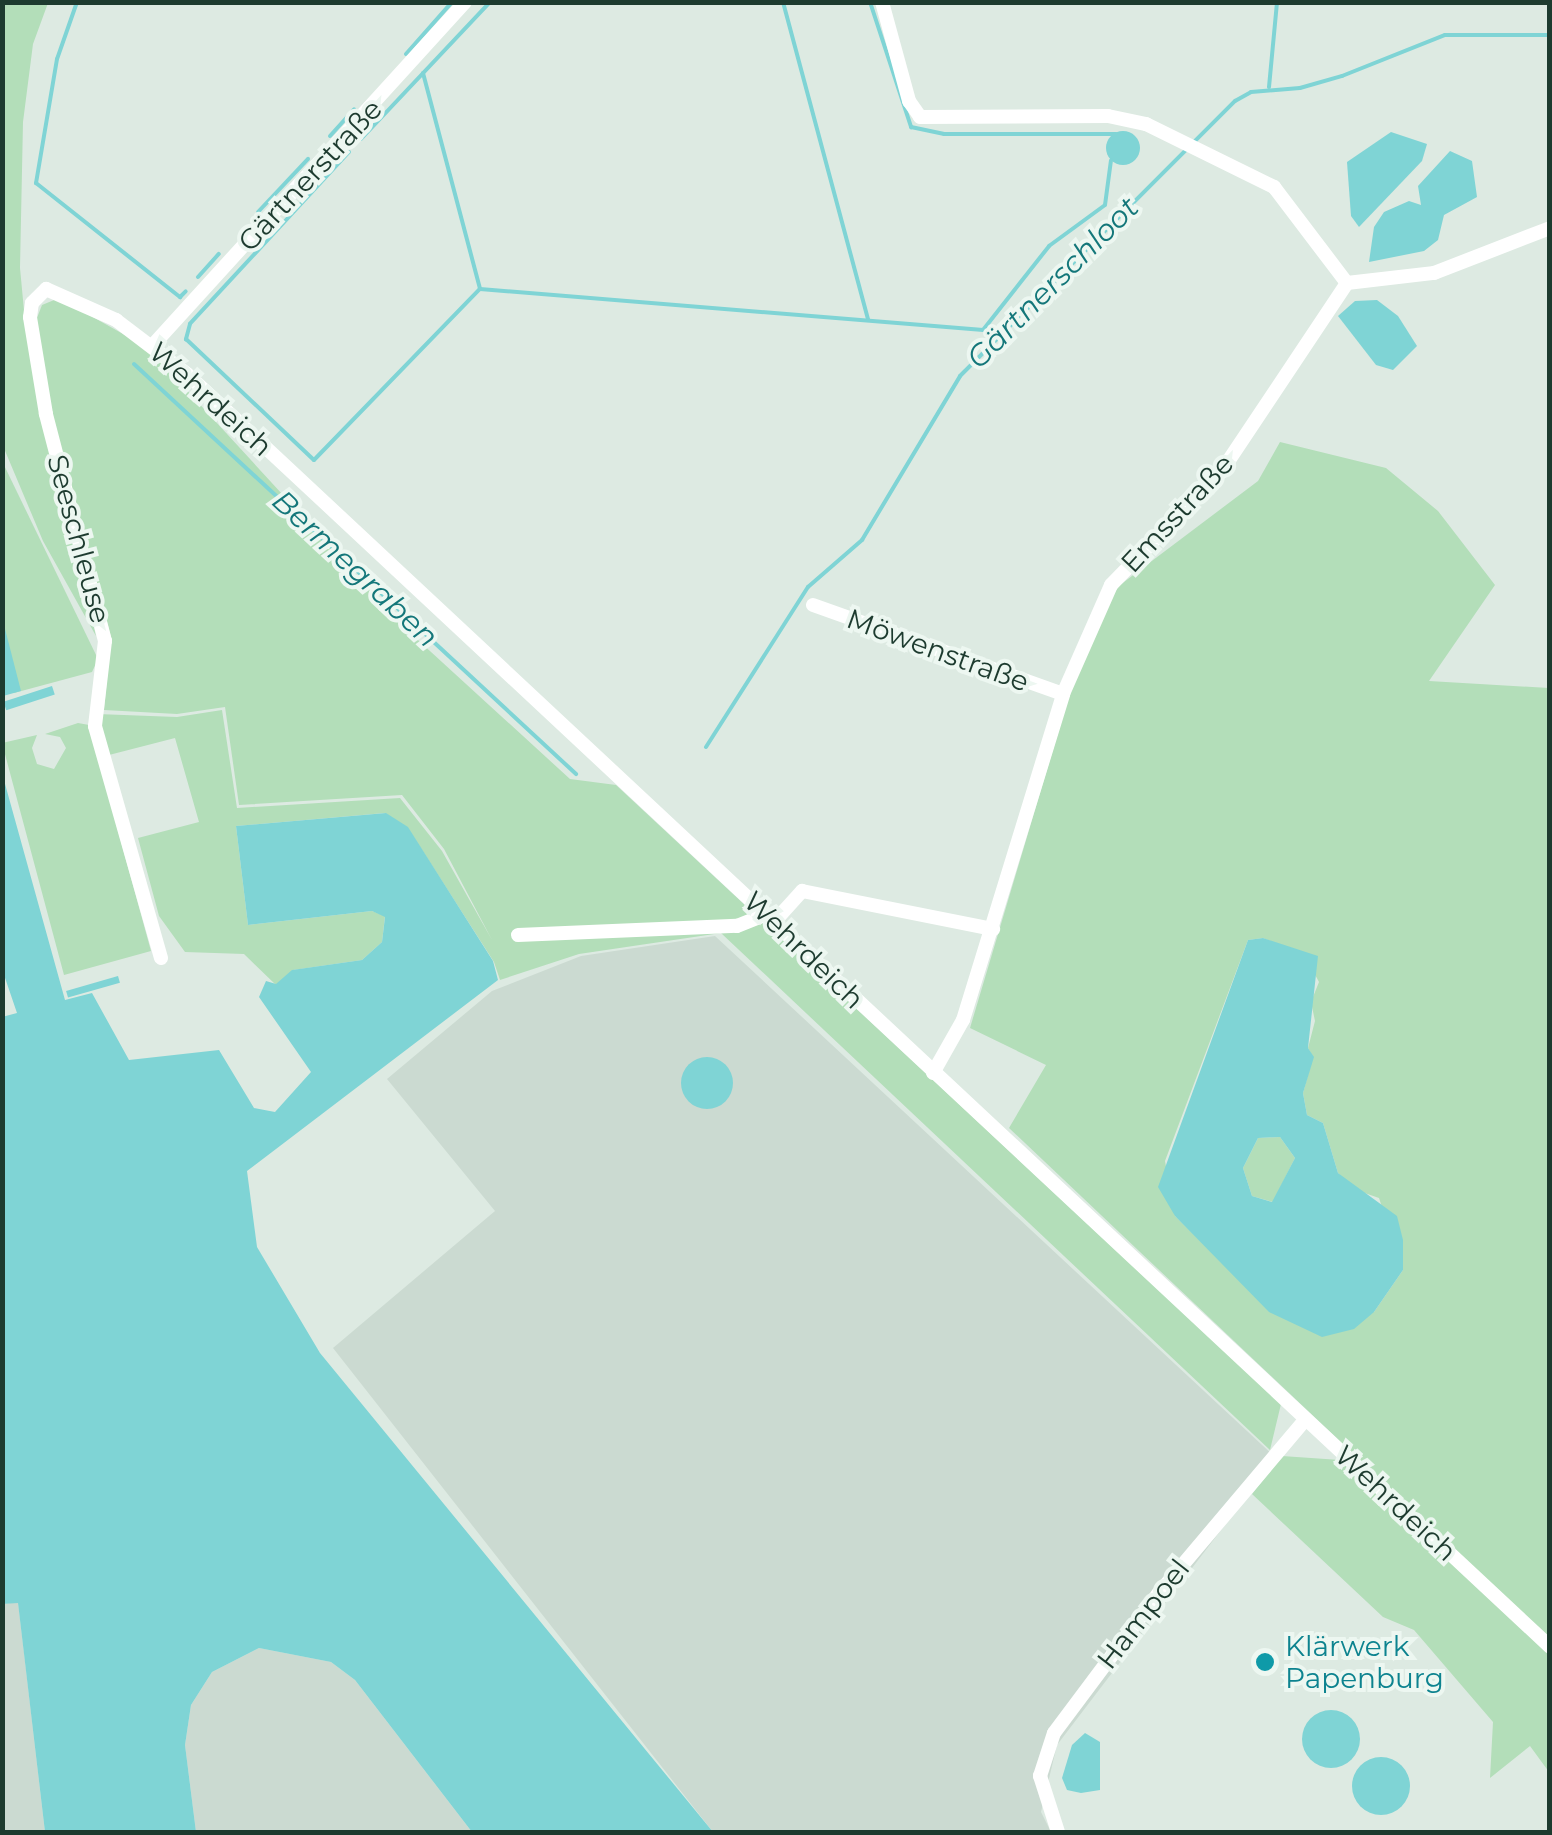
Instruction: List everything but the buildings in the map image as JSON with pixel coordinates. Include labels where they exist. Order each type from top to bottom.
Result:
[{"type":"street","name":"Gärtnerstraße","points":[[154,345],[465,2]]},
{"type":"street","points":[[882,2],[909,100],[920,117],[1108,116],[1193,144],[1274,187],[1346,283],[1434,273],[1550,228]]},
{"type":"street","name":"Emsstraße","points":[[933,1073],[951,1050],[993,928],[1063,694],[1110,585],[1220,472],[1346,283]]},
{"type":"street","name":"Wehrdeich","points":[[38,294],[56,289],[72,295],[154,345],[1550,1647]]},
{"type":"street","name":"Seeschleuse","points":[[38,294],[30,317],[46,414],[105,641],[96,726],[161,958]]},
{"type":"street","name":"Möwenstraße","points":[[813,605],[1063,694]]},
{"type":"street","points":[[518,935],[737,926],[770,918],[802,892],[993,928]]},
{"type":"street","name":"Hampoel","points":[[1058,1832],[1040,1776],[1054,1733],[1178,1569],[1306,1419]]},
{"type":"shaded area","points":[[715,936],[1276,1458],[1057,1745],[1041,1812],[1051,1832],[713,1832],[333,1348],[495,1211],[387,1079],[492,991],[581,956]]},
{"type":"shaded area","points":[[18,1602],[45,1832],[3,1832],[3,1604]]},
{"type":"shaded area","points":[[259,1648],[331,1662],[355,1680],[472,1832],[196,1832],[185,1745],[191,1705],[212,1672]]},
{"type":"green space","points":[[3,3],[48,3],[33,44],[23,122],[20,268],[25,321],[96,636],[43,541],[3,446]]},
{"type":"green space","points":[[59,298],[148,348],[407,630],[570,779],[616,785],[1281,1404],[1270,1450],[721,933],[579,954],[500,980],[494,962],[408,828],[385,813],[236,826],[248,925],[372,911],[385,916],[382,942],[362,960],[293,970],[276,985],[244,954],[185,952],[159,916],[138,838],[199,822],[175,738],[109,755],[97,714],[177,717],[222,710],[237,808],[400,798],[442,851],[492,940],[444,849],[402,795],[239,805],[225,707],[177,714],[104,710],[111,637],[52,413],[35,323],[42,305]]},
{"type":"green space","points":[[1280,442],[1386,468],[1438,511],[1495,585],[1429,681],[1549,688],[1549,1639],[1009,1128],[1046,1065],[970,1028],[1069,696],[1116,588],[1258,481]],"holes":[[[1263,938],[1305,956],[1319,982],[1311,1002],[1315,1021],[1308,1048],[1313,1057],[1303,1093],[1307,1115],[1323,1123],[1338,1173],[1356,1190],[1379,1198],[1403,1270],[1374,1312],[1214,1254],[1175,1216],[1165,1161],[1248,940]]]},
{"type":"green space","points":[[2,461],[98,659],[92,672],[14,693],[2,649]]},
{"type":"green space","points":[[78,723],[89,725],[151,951],[64,975],[2,743],[37,735],[32,748],[37,764],[54,769],[66,748],[60,737],[45,734]]},
{"type":"green space","points":[[1280,1137],[1295,1158],[1273,1202],[1252,1196],[1243,1168],[1258,1138]]},
{"type":"green space","points":[[1282,1456],[1340,1460],[1549,1654],[1549,1772],[1530,1746],[1490,1778],[1493,1722],[1414,1630],[1383,1617],[1252,1494]]},
{"type":"water","points":[[1123,131],[1135,136],[1140,148],[1135,160],[1123,165],[1111,160],[1106,148],[1111,136]]},
{"type":"water","points":[[1391,132],[1427,144],[1422,161],[1359,227],[1351,216],[1347,162]]},
{"type":"water","points":[[1450,151],[1472,161],[1477,197],[1444,215],[1438,240],[1424,251],[1369,262],[1374,227],[1384,212],[1409,201],[1421,205],[1418,186]]},
{"type":"water","points":[[1377,300],[1398,316],[1417,346],[1393,370],[1376,365],[1338,316],[1355,301]]},
{"type":"water","points":[[3,621],[21,691],[2,696]]},
{"type":"water","points":[[52,686],[55,695],[6,710],[3,702]]},
{"type":"water","points":[[2,773],[65,1000],[92,993],[129,1060],[219,1050],[254,1108],[275,1112],[311,1072],[259,997],[266,981],[276,984],[292,970],[362,960],[382,942],[385,917],[372,911],[248,925],[236,826],[386,813],[408,827],[493,961],[498,980],[247,1171],[257,1247],[320,1353],[713,1832],[472,1832],[355,1680],[331,1662],[259,1648],[212,1672],[191,1705],[185,1745],[196,1832],[45,1832],[18,1603],[2,1604],[2,1017],[17,1013],[3,972]]},
{"type":"water","points":[[1263,938],[1318,956],[1308,1048],[1314,1057],[1303,1093],[1307,1115],[1323,1123],[1338,1173],[1397,1216],[1403,1240],[1403,1270],[1374,1312],[1354,1329],[1322,1337],[1269,1312],[1175,1216],[1158,1187],[1248,940]],"holes":[[[1280,1137],[1295,1158],[1272,1202],[1252,1196],[1243,1168],[1258,1138]]]},
{"type":"water","points":[[118,976],[120,983],[68,998],[66,991]]},
{"type":"water","points":[[707,1057],[725,1065],[733,1083],[725,1101],[707,1109],[689,1101],[681,1083],[689,1065]]},
{"type":"water","points":[[1331,1710],[1351,1719],[1360,1739],[1351,1759],[1331,1768],[1311,1759],[1302,1739],[1311,1719]]},
{"type":"water","points":[[1085,1733],[1100,1742],[1100,1790],[1081,1793],[1067,1790],[1062,1778],[1072,1745]]},
{"type":"water","points":[[1381,1757],[1401,1766],[1410,1786],[1401,1806],[1381,1815],[1361,1806],[1352,1786],[1361,1766]]},
{"type":"waterway","points":[[77,2],[57,59],[36,183],[180,297],[186,291]]},
{"type":"waterway","points":[[406,54],[452,2]]},
{"type":"waterway","points":[[361,139],[490,2]]},
{"type":"waterway","points":[[783,2],[868,320]]},
{"type":"waterway","points":[[870,2],[911,127],[944,134],[1116,134]]},
{"type":"waterway","points":[[1269,87],[1277,2]]},
{"type":"waterway","name":"Gärtnerschloot","points":[[706,747],[808,587],[862,540],[960,376],[1235,101],[1251,92],[1300,88],[1342,76],[1445,35],[1550,35]]},
{"type":"waterway","points":[[423,73],[480,289]]},
{"type":"waterway","points":[[330,136],[354,109]]},
{"type":"waterway","points":[[349,152],[190,324],[186,339],[314,460],[480,289],[983,330],[1049,246],[1105,205],[1111,160]]},
{"type":"waterway","points":[[258,212],[308,159]]},
{"type":"waterway","points":[[198,277],[219,254]]},
{"type":"waterway","name":"Bermegraben","points":[[134,364],[576,774]]},
{"type":"place","name":"Klärwerk Papenburg","points":[[1265,1662]]}]
